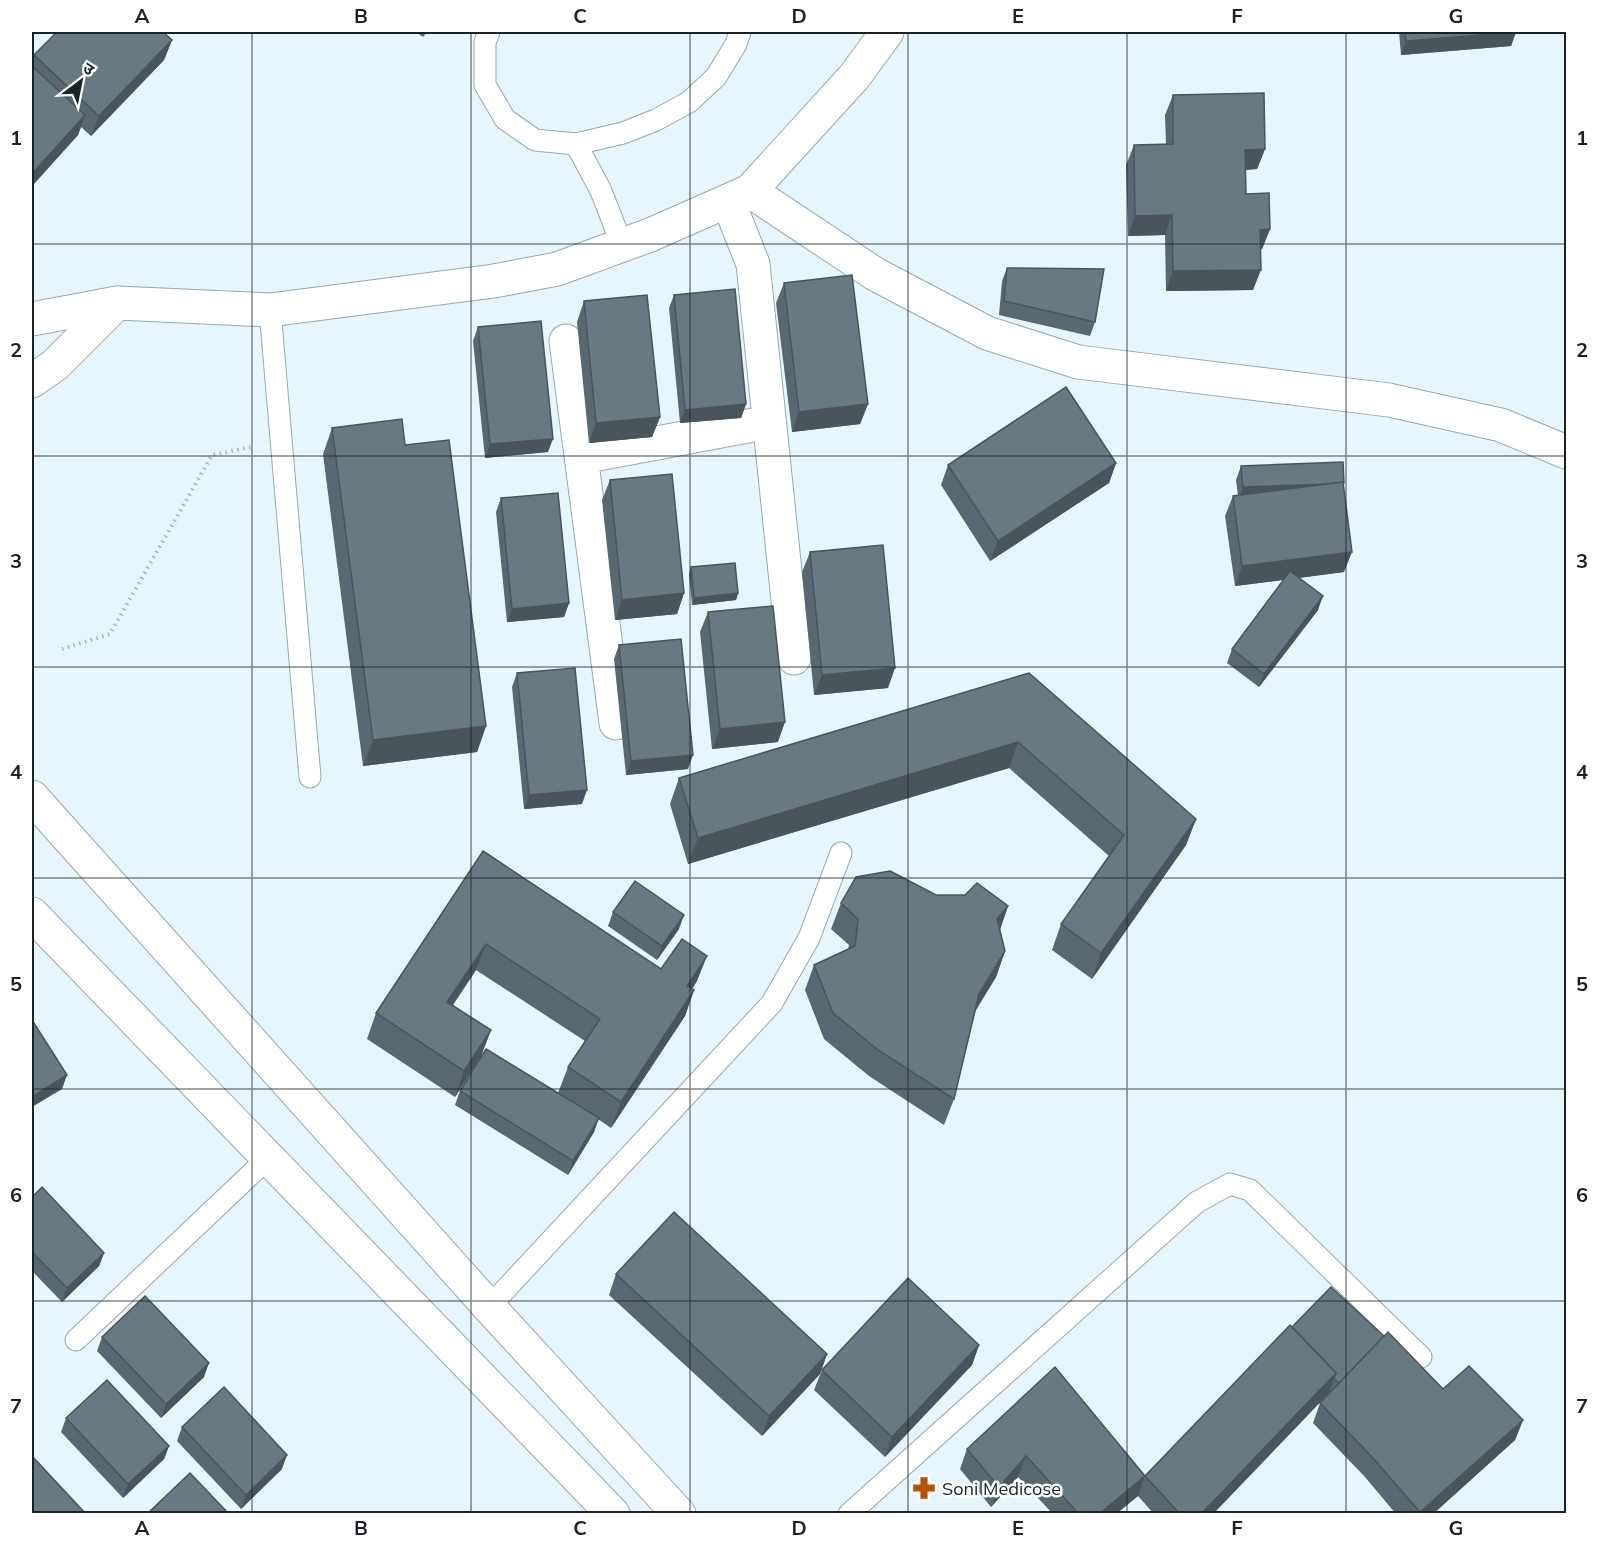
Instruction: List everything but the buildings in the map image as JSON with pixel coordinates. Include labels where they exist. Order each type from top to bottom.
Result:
[{"type":"street","points":[[32,319],[117,303],[270,310],[515,277],[557,269],[622,245],[739,196],[854,77],[887,32]]},
{"type":"street","points":[[739,196],[753,264],[794,658]]},
{"type":"street","points":[[739,196],[875,274],[987,333],[1078,362],[1389,400],[1501,425],[1566,452]]},
{"type":"street","points":[[32,381],[55,365],[117,303]]},
{"type":"street","points":[[566,341],[616,723]]},
{"type":"street","points":[[582,457],[769,422]]},
{"type":"street","points":[[32,797],[679,1514]]},
{"type":"street","points":[[32,914],[613,1514]]},
{"type":"lane","points":[[489,32],[485,42],[485,85],[506,119],[535,140],[576,144],[623,133],[689,102],[716,77],[736,44],[740,32]]},
{"type":"lane","points":[[576,144],[601,191],[622,245]]},
{"type":"lane","points":[[270,310],[310,777]]},
{"type":"lane","points":[[489,1306],[772,1003],[809,938],[841,853]]},
{"type":"lane","points":[[76,1340],[268,1158]]},
{"type":"lane","points":[[849,1514],[1197,1202],[1230,1184],[1250,1190],[1421,1357]]},
{"type":"path","points":[[62,650],[110,634],[212,455],[281,441]]},
{"type":"place","name":"Soni Medicose","points":[[924,1488]]}]
